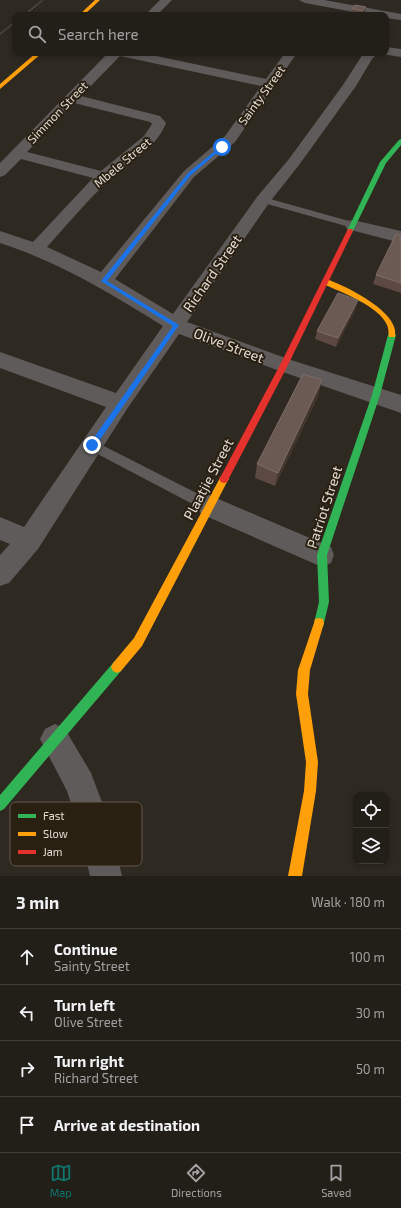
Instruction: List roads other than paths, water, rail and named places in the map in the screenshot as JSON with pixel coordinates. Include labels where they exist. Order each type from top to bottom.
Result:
[{"type":"street","points":[[84,12],[98,0]]},
{"type":"street","points":[[154,12],[166,0]]},
{"type":"street","points":[[305,0],[374,12]]},
{"type":"street","points":[[318,12],[324,3]]},
{"type":"street","points":[[389,15],[401,17]]},
{"type":"street","points":[[389,51],[401,53]]},
{"type":"street","points":[[0,87],[35,56]]},
{"type":"street","name":"Simmon Street","points":[[0,172],[112,56]]},
{"type":"street","points":[[138,56],[270,84]]},
{"type":"street","name":"Sainty Street","points":[[104,281],[189,174],[230,138],[289,56]]},
{"type":"street","name":"Richard Street","points":[[0,574],[29,541],[120,403],[263,200],[294,162],[349,86],[368,56]]},
{"type":"street","name":"Mbele Street","points":[[36,248],[102,176],[152,137],[159,123],[155,119],[148,116],[72,98]]},
{"type":"street","name":"Plaatjie Street","points":[[0,805],[138,642],[284,365],[326,282],[383,162],[401,141]]},
{"type":"street","points":[[17,154],[102,176]]},
{"type":"street","points":[[353,225],[401,237]]},
{"type":"street","name":"Olive Street","points":[[0,237],[36,248],[104,281],[176,325],[284,365],[401,404]]},
{"type":"street","name":"Patriot Street","points":[[295,876],[310,791],[312,762],[302,694],[304,670],[319,625],[324,602],[322,555],[376,395],[394,329],[393,323],[378,309],[326,282]]},
{"type":"street","points":[[0,360],[120,403]]},
{"type":"street","points":[[209,506],[322,555]]},
{"type":"street","points":[[0,528],[29,541]]},
{"type":"street","points":[[55,739],[80,784],[86,802]]},
{"type":"street","points":[[104,866],[106,876]]},
{"type":"lane","points":[[263,200],[353,225]]},
{"type":"lane","points":[[92,445],[209,506]]}]
